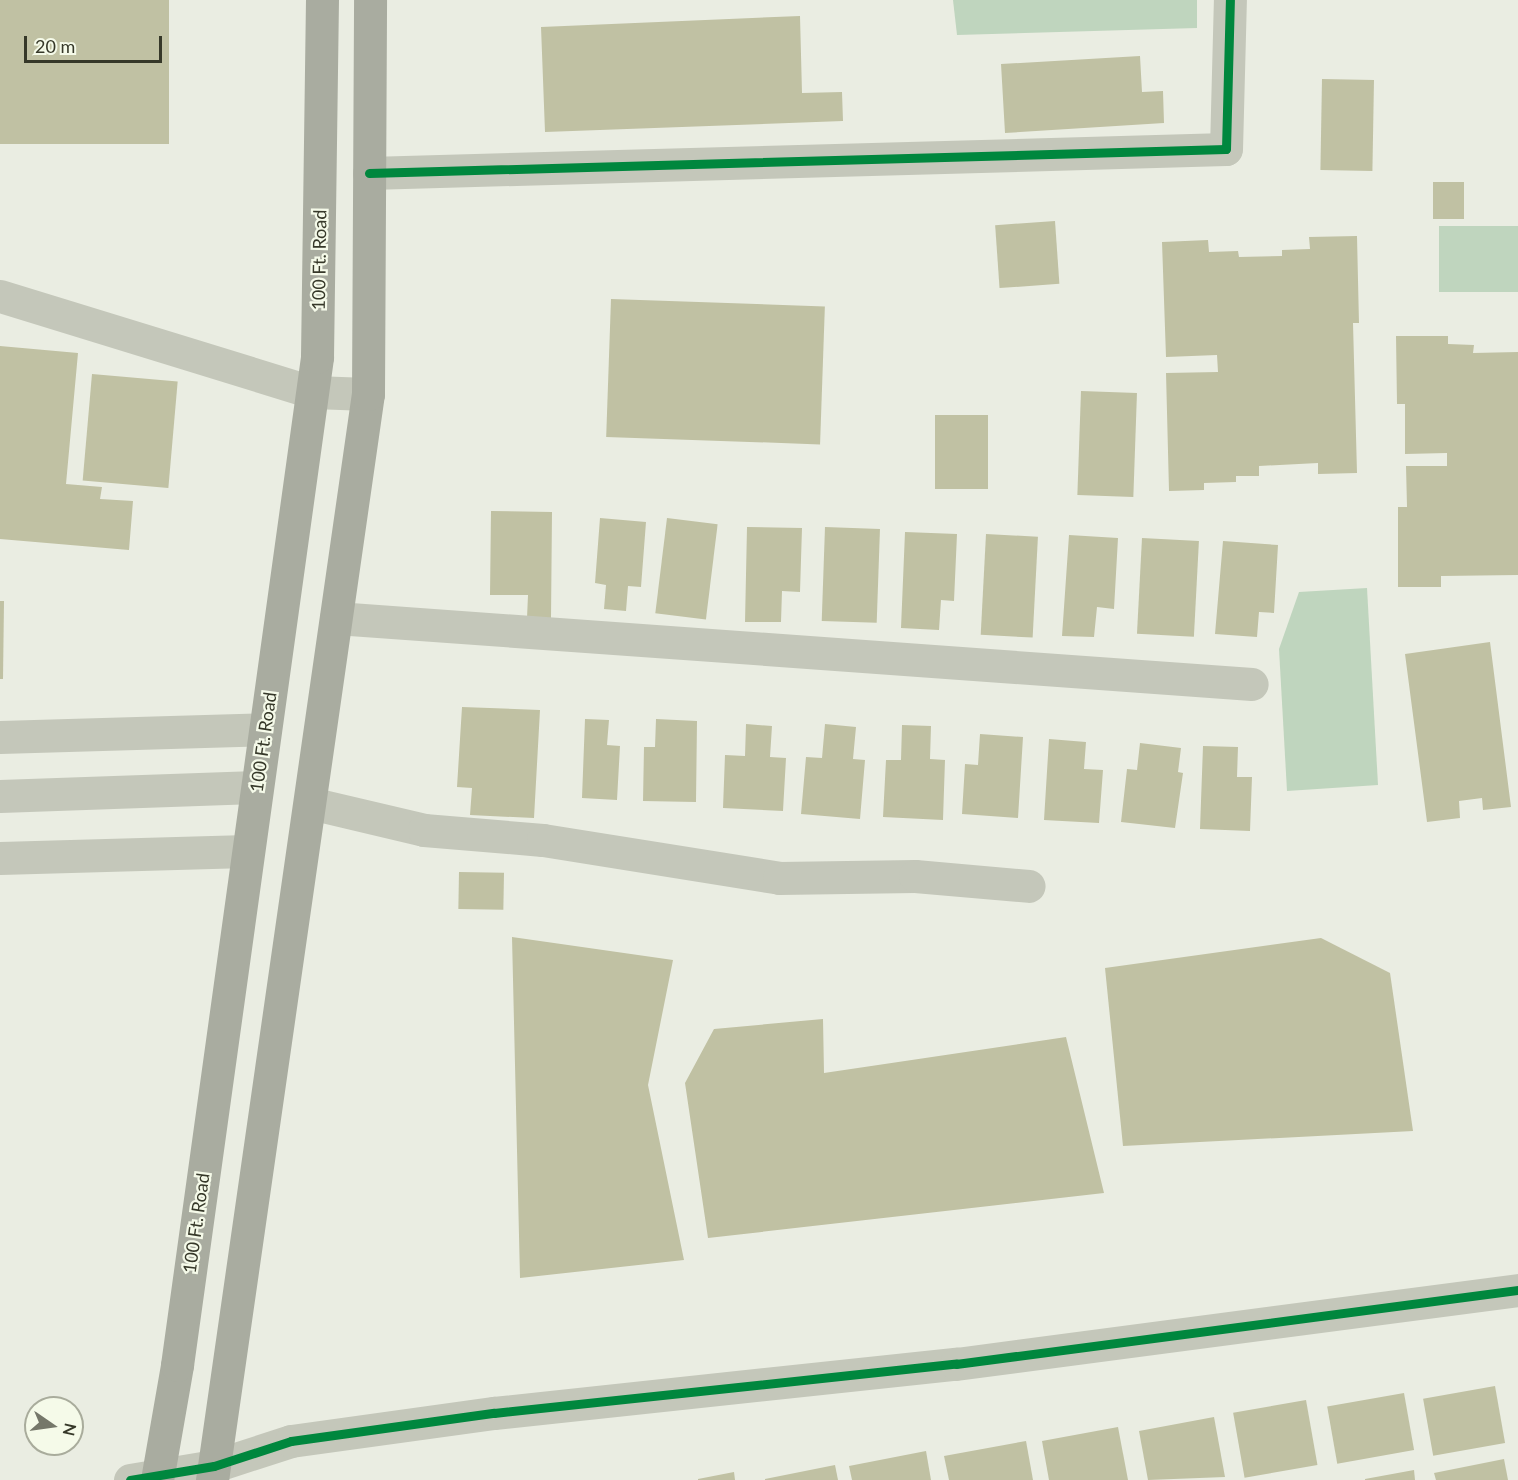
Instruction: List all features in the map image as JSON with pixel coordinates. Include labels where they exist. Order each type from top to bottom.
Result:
[{"type":"main road","name":"100 Ft. Road","points":[[148,1478],[177,1365],[247,851],[313,392],[317,357],[322,0]]},
{"type":"main road","points":[[213,1473],[368,394],[370,0]]},
{"type":"street","points":[[369,174],[1226,149],[1230,0]]},
{"type":"street","points":[[0,296],[313,392],[368,394]]},
{"type":"street","points":[[336,618],[1252,684]]},
{"type":"street","points":[[0,737],[265,729]]},
{"type":"street","points":[[0,796],[256,787]]},
{"type":"street","points":[[310,803],[424,830],[543,840],[779,878],[915,876],[1029,886]]},
{"type":"street","points":[[0,858],[247,851]]},
{"type":"street","points":[[148,1478],[213,1473],[291,1441],[460,1418],[956,1364],[1518,1290]]},
{"type":"green space","points":[[953,0],[1197,0],[1197,28],[957,35]]},
{"type":"green space","points":[[1439,226],[1518,226],[1518,292],[1439,292]]},
{"type":"green space","points":[[1367,588],[1378,785],[1287,791],[1279,649],[1299,592]]},
{"type":"building","points":[[0,0],[169,0],[169,144],[0,144]]},
{"type":"building","points":[[800,16],[802,93],[842,92],[843,121],[545,132],[541,27]]},
{"type":"building","points":[[1140,56],[1142,92],[1163,91],[1164,123],[1005,133],[1001,64]]},
{"type":"building","points":[[1322,79],[1374,80],[1372,171],[1320,170]]},
{"type":"building","points":[[1433,182],[1464,182],[1464,219],[1433,219]]},
{"type":"building","points":[[1055,221],[1059,284],[1000,288],[995,225]]},
{"type":"building","points":[[1357,236],[1359,323],[1353,323],[1357,473],[1318,474],[1318,463],[1259,466],[1259,476],[1236,476],[1236,482],[1204,483],[1204,490],[1169,491],[1166,373],[1218,372],[1217,355],[1166,357],[1162,242],[1208,240],[1209,252],[1238,251],[1239,257],[1282,256],[1282,250],[1310,249],[1309,237]]},
{"type":"building","points":[[611,299],[825,306],[820,444],[606,437]]},
{"type":"building","points":[[1396,336],[1448,336],[1448,344],[1474,345],[1473,353],[1518,352],[1518,575],[1441,576],[1441,587],[1398,587],[1398,507],[1407,507],[1406,466],[1447,466],[1447,453],[1405,454],[1405,404],[1397,404]]},
{"type":"building","points":[[0,346],[78,353],[66,484],[102,487],[100,499],[133,501],[129,550],[0,539]]},
{"type":"building","points":[[92,374],[178,381],[168,488],[83,481]]},
{"type":"building","points":[[1081,391],[1137,393],[1133,497],[1077,495]]},
{"type":"building","points":[[935,415],[988,415],[988,489],[935,489]]},
{"type":"building","points":[[491,511],[552,512],[551,619],[527,618],[528,595],[490,595]]},
{"type":"building","points":[[600,518],[646,522],[641,587],[628,586],[626,611],[604,609],[606,585],[595,583]]},
{"type":"building","points":[[667,518],[718,524],[706,619],[655,613]]},
{"type":"building","points":[[747,527],[802,528],[800,592],[782,591],[781,622],[745,622]]},
{"type":"building","points":[[825,527],[880,529],[877,623],[822,621]]},
{"type":"building","points":[[905,532],[957,534],[954,601],[941,600],[939,630],[901,628]]},
{"type":"building","points":[[986,534],[1038,537],[1033,638],[981,635]]},
{"type":"building","points":[[1069,535],[1118,538],[1114,609],[1097,607],[1094,637],[1062,636]]},
{"type":"building","points":[[1142,538],[1199,541],[1194,637],[1137,634]]},
{"type":"building","points":[[1223,541],[1278,545],[1274,613],[1259,612],[1257,637],[1215,634]]},
{"type":"building","points":[[0,601],[4,601],[3,679],[0,679]]},
{"type":"building","points":[[1490,642],[1511,807],[1483,810],[1482,798],[1459,801],[1460,818],[1427,822],[1405,654]]},
{"type":"building","points":[[462,707],[540,710],[534,818],[470,815],[472,788],[457,787]]},
{"type":"building","points":[[585,719],[609,720],[607,745],[620,746],[617,800],[582,798]]},
{"type":"building","points":[[656,719],[697,721],[696,802],[643,801],[644,747],[655,747]]},
{"type":"building","points":[[746,724],[772,726],[770,757],[786,758],[783,811],[723,808],[725,755],[745,756]]},
{"type":"building","points":[[825,724],[856,727],[853,759],[865,760],[860,819],[801,814],[806,757],[822,758]]},
{"type":"building","points":[[902,725],[931,726],[930,759],[945,760],[943,820],[883,817],[886,760],[901,760]]},
{"type":"building","points":[[980,734],[1023,737],[1018,818],[962,814],[965,764],[978,765]]},
{"type":"building","points":[[1049,739],[1086,742],[1084,769],[1103,770],[1099,823],[1044,820]]},
{"type":"building","points":[[1140,743],[1181,748],[1178,772],[1183,773],[1175,828],[1121,822],[1127,769],[1137,770]]},
{"type":"building","points":[[1203,746],[1238,747],[1237,777],[1252,777],[1250,831],[1200,829]]},
{"type":"building","points":[[459,872],[504,873],[503,910],[458,909]]},
{"type":"building","points":[[512,937],[673,960],[648,1085],[684,1260],[520,1278]]},
{"type":"building","points":[[1321,938],[1390,973],[1413,1131],[1123,1146],[1105,968]]},
{"type":"building","points":[[823,1019],[824,1073],[1066,1037],[1104,1193],[708,1238],[685,1083],[714,1029]]},
{"type":"building","points":[[1495,1386],[1505,1443],[1433,1456],[1423,1399]]},
{"type":"building","points":[[1404,1393],[1414,1450],[1337,1464],[1327,1407]]},
{"type":"building","points":[[1306,1400],[1317,1465],[1245,1478],[1233,1413]]},
{"type":"building","points":[[1214,1417],[1225,1477],[1148,1480],[1139,1431]]},
{"type":"building","points":[[1118,1427],[1128,1480],[1049,1480],[1042,1441]]},
{"type":"building","points":[[1026,1441],[1033,1480],[949,1480],[944,1456]]},
{"type":"building","points":[[926,1451],[931,1480],[852,1480],[849,1466]]},
{"type":"building","points":[[1504,1459],[1508,1480],[1436,1480],[1434,1473]]},
{"type":"building","points":[[835,1465],[838,1480],[765,1480],[765,1479]]},
{"type":"building","points":[[1414,1470],[1415,1480],[1365,1480],[1365,1479]]},
{"type":"building","points":[[734,1472],[735,1480],[698,1480],[698,1479]]},
{"type":"cycle path","points":[[369,173],[1226,149],[1230,0]]},
{"type":"cycle path","points":[[130,1480],[214,1466],[291,1441],[494,1413],[956,1364],[1518,1290]]}]
